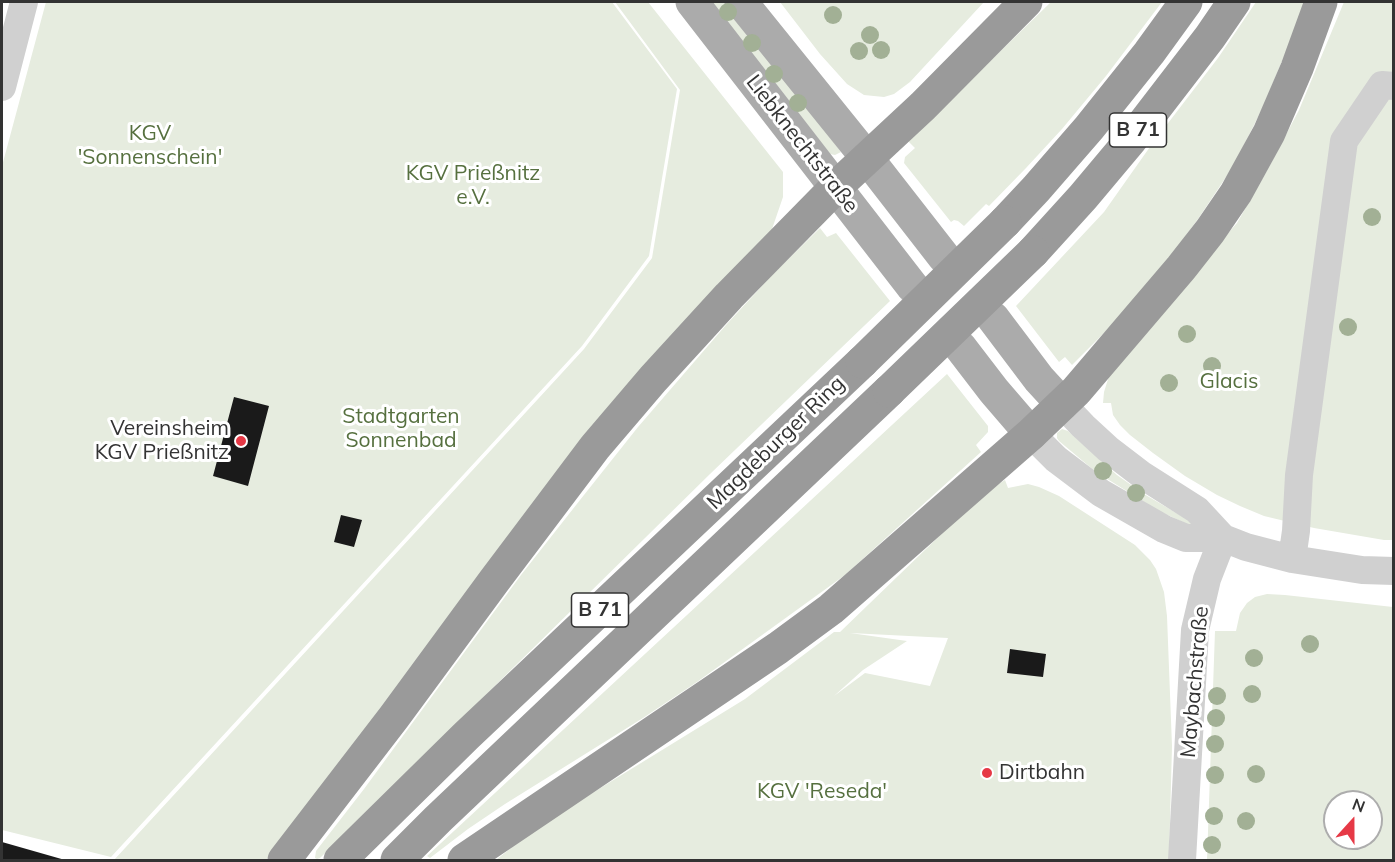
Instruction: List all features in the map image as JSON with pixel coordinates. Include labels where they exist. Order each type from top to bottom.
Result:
[{"type":"highway","points":[[284,861],[595,447],[653,379],[729,296],[836,187],[923,106],[1026,2]]},
{"type":"highway","name":"Magdeburger Ring","points":[[340,861],[466,736],[862,362],[1005,222],[1089,128],[1186,2]]},
{"type":"highway","name":"Magdeburger Ring","points":[[397,861],[438,819],[1033,252],[1130,141],[1234,2]]},
{"type":"highway","points":[[464,861],[778,648],[831,609],[1031,434],[1062,404],[1180,268],[1210,231],[1236,193],[1269,133],[1297,68],[1321,2]]},
{"type":"main road","name":"Liebknechtstraße","points":[[692,2],[912,286]]},
{"type":"main road","name":"Liebknechtstraße","points":[[741,2],[944,256]]},
{"type":"main road","points":[[993,318],[1039,379],[1062,404]]},
{"type":"main road","points":[[961,348],[1031,434]]},
{"type":"street","points":[[2,87],[24,2]]},
{"type":"street","points":[[1292,559],[1299,475],[1344,141],[1383,85],[1394,86]]},
{"type":"street","points":[[1062,404],[1108,449],[1142,475],[1197,510],[1222,538]]},
{"type":"street","points":[[1031,434],[1042,447],[1101,493],[1137,515],[1186,538],[1222,538],[1292,559],[1362,570],[1394,571]]},
{"type":"street","name":"Maybachstraße","points":[[1182,861],[1195,630],[1207,579],[1222,538]]},
{"type":"green space","points":[[46,2],[612,2],[677,89],[649,256],[582,346],[111,857],[2,830],[2,166]]},
{"type":"green space","points":[[615,2],[648,2],[783,172],[783,197],[771,232],[579,451],[266,860],[114,860],[584,349],[652,258],[680,90]]},
{"type":"green space","points":[[711,2],[729,2],[841,152],[835,155],[830,154]]},
{"type":"green space","points":[[780,2],[984,2],[910,82],[894,94],[884,97],[864,95],[847,84],[820,54]]},
{"type":"green space","points":[[1051,2],[1162,2],[1106,76],[1026,168],[989,206],[986,204],[964,226],[958,221],[951,222],[904,163],[905,157],[915,148],[908,141]]},
{"type":"green space","points":[[1256,2],[1305,2],[1262,109],[1234,165],[1164,265],[1116,321],[1072,365],[1065,357],[1059,362],[1016,306],[1104,212],[1152,144],[1218,58]]},
{"type":"green space","name":"Glacis","points":[[1344,2],[1393,2],[1393,540],[1314,528],[1264,516],[1240,506],[1185,476],[1153,453],[1120,425],[1113,415],[1111,403],[1103,403],[1109,376],[1124,352],[1237,223],[1299,110]]},
{"type":"green space","points":[[820,228],[827,237],[836,233],[890,301],[710,474],[320,858],[315,858],[316,851],[521,575],[638,427],[726,325]]},
{"type":"green space","points":[[947,374],[988,426],[988,432],[976,445],[981,452],[845,575],[697,682],[505,804],[430,858],[427,856]]},
{"type":"green space","points":[[1062,429],[1068,431],[1117,475],[1190,521],[1191,524],[1159,511],[1096,472],[1059,441],[1057,433]]},
{"type":"green space","name":"KGV 'Reseda'","points":[[1005,480],[1008,488],[1028,484],[1059,496],[1135,545],[1156,569],[1164,592],[1167,616],[1172,746],[1169,860],[496,860],[537,827],[745,699],[834,632],[840,632],[985,492]],"holes":[[[850,633],[948,638],[930,686],[865,673],[834,696],[863,670],[907,641]]]},
{"type":"green space","points":[[1267,594],[1393,607],[1393,860],[1207,860],[1215,631],[1236,631],[1240,613],[1255,597]]},
{"type":"building","name":"Vereinsheim KGV Prießnitz","points":[[234,397],[269,406],[248,486],[213,476]]},
{"type":"building","points":[[341,515],[362,520],[354,547],[334,542]]},
{"type":"building","points":[[1010,649],[1046,654],[1043,677],[1007,673]]},
{"type":"building","points":[[2,842],[65,860],[2,860]]},
{"type":"tunnel","points":[[912,286],[961,348]]},
{"type":"place","name":"Vereinsheim KGV Prießnitz","points":[[241,441]]},
{"type":"place","name":"Dirtbahn","points":[[987,773]]},
{"type":"park label","name":"KGV 'Sonnenschein'","points":[[150,146]]},
{"type":"park label","name":"KGV Prießnitz e.V.","points":[[473,186]]},
{"type":"park label","name":"Stadtgarten Sonnenbad","points":[[401,429]]}]
